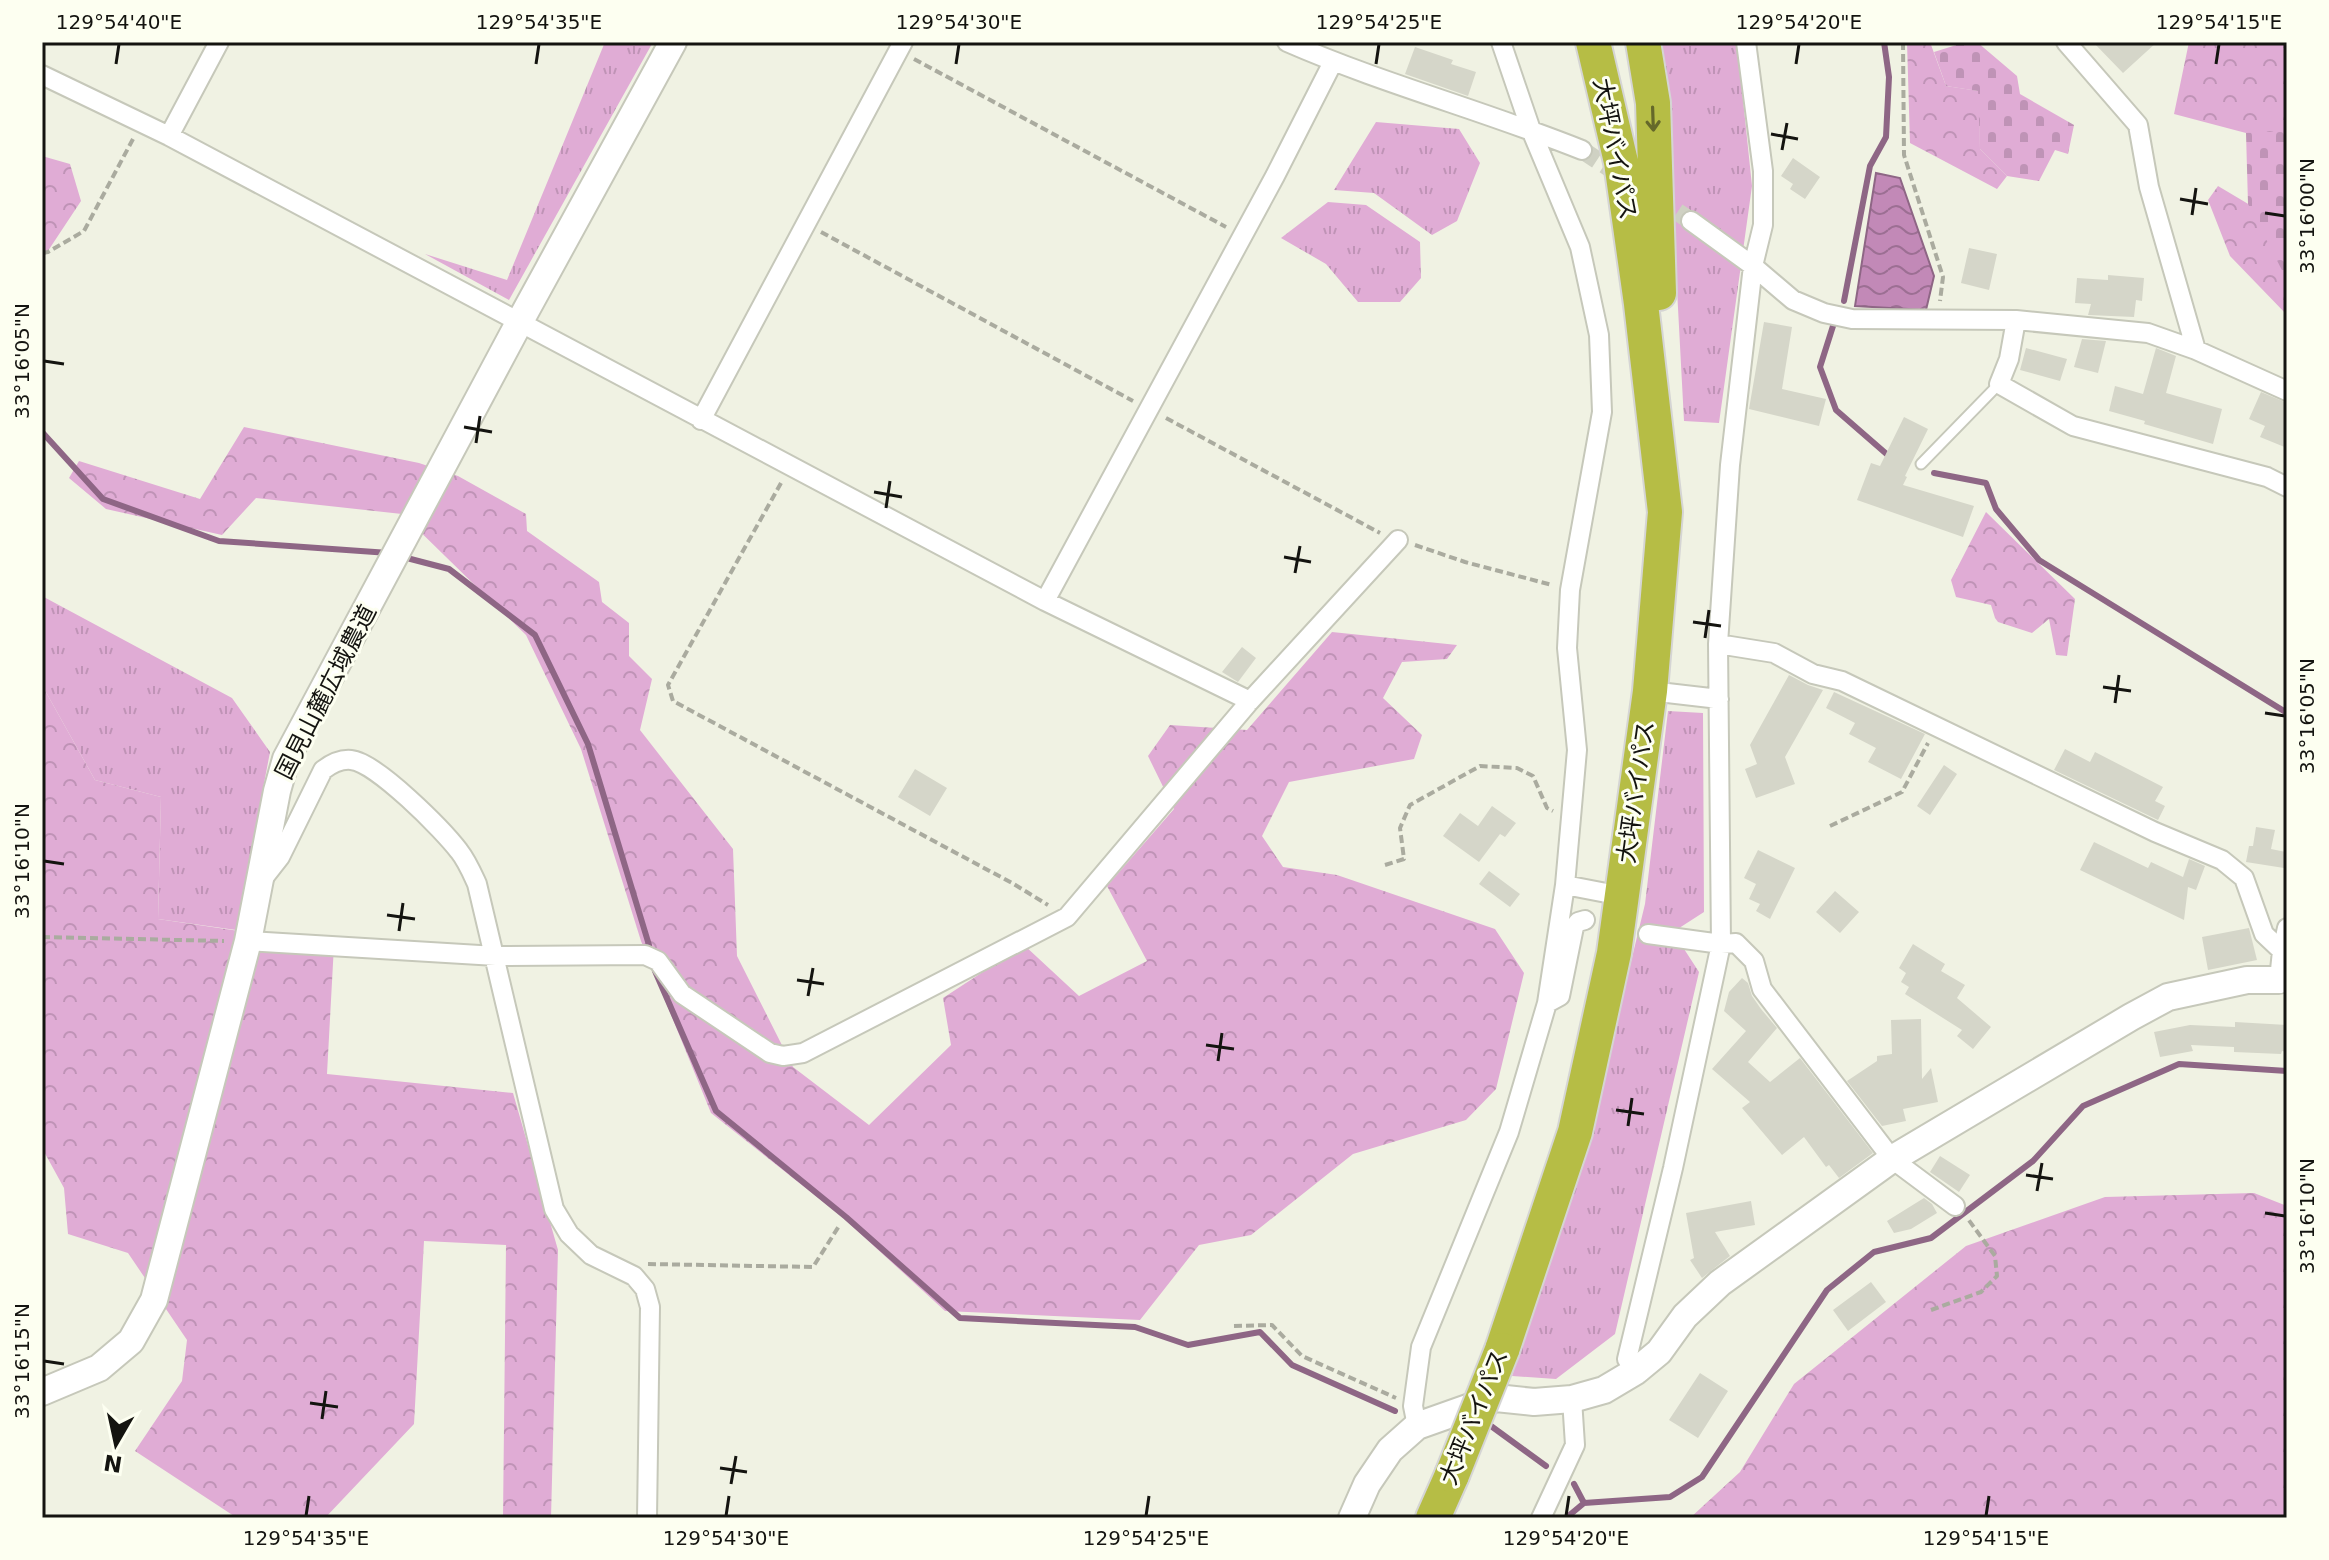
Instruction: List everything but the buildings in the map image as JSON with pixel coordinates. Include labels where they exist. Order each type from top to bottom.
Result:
[{"type":"highway","name":"大坪バイパス","points":[[1433,1518],[1502,1350],[1575,1132],[1614,953],[1650,691],[1665,512],[1623,178],[1593,42]]},
{"type":"highway","points":[[1643,42],[1653,103],[1665,512]]},
{"type":"street","points":[[169,136],[219,42]]},
{"type":"street","name":"国見山麓広域農道","points":[[42,1392],[99,1368],[131,1341],[154,1300],[248,941],[286,759],[673,42]]},
{"type":"street","points":[[1287,42],[1333,62],[1582,150]]},
{"type":"street","points":[[1352,1518],[1367,1484],[1415,1416],[1421,1347],[1509,1132],[1547,1003],[1572,818],[1577,750],[1567,648],[1570,590],[1602,412],[1599,335],[1580,247],[1531,130],[1501,42]]},
{"type":"street","points":[[1636,1371],[1627,1359],[1673,1168],[1721,944],[1718,644],[1730,465],[1753,266],[1763,225],[1763,171],[1746,42]]},
{"type":"street","points":[[2066,42],[2138,125],[2149,187],[2196,350]]},
{"type":"street","points":[[701,420],[900,46]]},
{"type":"street","points":[[1045,601],[1243,236],[1333,62]]},
{"type":"street","points":[[42,75],[169,136],[1045,601],[1250,701]]},
{"type":"street","points":[[1691,221],[1793,300],[1824,313],[1852,319],[2016,320],[2148,333],[2196,350],[2287,391]]},
{"type":"street","points":[[2016,320],[2009,359],[1999,384],[2073,426],[2267,477],[2287,487]]},
{"type":"street","points":[[248,941],[496,956],[645,955],[658,961],[682,994],[770,1053],[783,1056],[803,1053],[1067,917],[1250,701],[1398,540]]},
{"type":"street","points":[[1718,644],[1774,653],[1813,674],[1842,681],[2155,832],[2222,860],[2244,878],[2264,934],[2282,951]]},
{"type":"street","points":[[1650,691],[1719,699]]},
{"type":"street","points":[[258,886],[280,857],[323,770],[334,762],[352,760],[369,766],[435,822],[462,855],[477,884],[496,956],[554,1209],[569,1234],[591,1255],[634,1276],[645,1289],[650,1307],[647,1518]]},
{"type":"street","points":[[1565,885],[1622,896]]},
{"type":"street","points":[[1547,1003],[1560,996],[1574,927],[1585,920]]},
{"type":"street","points":[[1415,1416],[1496,1398],[1534,1402],[1572,1399],[1604,1390],[1636,1371],[1659,1352],[1685,1316],[1720,1283],[1892,1159],[2168,997],[2247,980],[2283,981],[2282,951],[2287,928]]},
{"type":"street","points":[[1648,934],[1721,944],[1736,943],[1754,961],[1762,989],[1892,1159],[1955,1206]]},
{"type":"street","points":[[1541,1518],[1575,1445],[1572,1399]]},
{"type":"lane","points":[[1921,464],[1999,384]]},
{"type":"path","points":[[1903,42],[1904,155],[1943,277],[1937,321]]},
{"type":"path","points":[[900,46],[1243,236]]},
{"type":"path","points":[[42,253],[84,231],[142,123]]},
{"type":"path","points":[[805,224],[1376,531],[1465,562],[1570,590]]},
{"type":"path","points":[[790,467],[668,685],[673,701],[1012,883],[1067,917]]},
{"type":"path","points":[[1830,826],[1902,792],[1936,727]]},
{"type":"path","points":[[1385,865],[1404,859],[1400,828],[1410,805],[1480,766],[1517,768],[1533,776],[1547,808],[1572,818]]},
{"type":"path","points":[[42,937],[248,941]]},
{"type":"path","points":[[1931,1310],[1981,1292],[1997,1276],[1995,1256],[1972,1225]]},
{"type":"path","points":[[634,1276],[650,1263],[813,1267],[839,1226]]},
{"type":"path","points":[[1234,1326],[1272,1325],[1302,1356],[1415,1416]]},
{"type":"green space","points":[[605,42],[653,42],[509,300],[425,254],[507,280]]},
{"type":"green space","points":[[1659,42],[1737,42],[1752,186],[1719,423],[1684,421],[1667,101]]},
{"type":"green space","points":[[1907,42],[1930,42],[1946,86],[1979,91],[1980,149],[2007,176],[1997,189],[1910,143]]},
{"type":"green space","points":[[1966,42],[1977,42],[2017,76],[2020,94],[2074,125],[2068,154],[2055,150],[2039,181],[2007,176],[1980,149],[1978,91],[1946,86],[1934,52]]},
{"type":"green space","points":[[2189,42],[2287,42],[2287,177],[2246,133],[2174,114]]},
{"type":"green space","points":[[1376,122],[1459,129],[1480,163],[1457,221],[1432,235],[1374,193],[1334,190]]},
{"type":"green space","points":[[2287,131],[2287,280],[2248,204],[2246,133]]},
{"type":"green space","points":[[42,156],[70,164],[81,201],[42,260]]},
{"type":"green space","points":[[2218,186],[2287,227],[2287,315],[2230,256],[2208,200]]},
{"type":"green space","points":[[1328,202],[1366,205],[1420,242],[1421,278],[1400,302],[1358,302],[1326,264],[1281,238]]},
{"type":"green space","points":[[244,427],[419,463],[458,476],[526,514],[527,531],[599,582],[602,602],[629,623],[629,656],[652,679],[640,730],[733,849],[737,956],[793,1067],[869,1125],[951,1045],[943,998],[1024,945],[1079,996],[1147,961],[1107,886],[1174,809],[1148,756],[1170,725],[1247,730],[1332,632],[1457,645],[1447,659],[1402,662],[1383,698],[1422,735],[1414,759],[1289,782],[1262,836],[1283,867],[1337,875],[1495,929],[1524,973],[1496,1089],[1466,1120],[1353,1154],[1251,1235],[1199,1245],[1140,1320],[945,1311],[841,1216],[711,1113],[641,941],[581,749],[526,635],[402,514],[256,498],[222,535],[106,509],[69,478],[79,461],[200,499]]},
{"type":"green space","points":[[1986,512],[2075,599],[2067,656],[2056,655],[2049,619],[2032,633],[1998,622],[1991,605],[1956,597],[1951,580]]},
{"type":"green space","points":[[42,596],[232,698],[270,752],[236,930],[158,919],[161,797],[95,780],[42,685]]},
{"type":"green space","points":[[42,685],[95,780],[161,797],[158,919],[334,945],[327,1074],[513,1093],[558,1250],[551,1518],[503,1518],[506,1245],[424,1241],[414,1424],[325,1518],[237,1518],[135,1451],[182,1381],[187,1340],[128,1253],[68,1234],[64,1188],[42,1148]]},
{"type":"green space","points":[[1668,711],[1703,713],[1704,912],[1673,932],[1699,972],[1615,1334],[1556,1379],[1512,1376],[1588,1139],[1645,904]]},
{"type":"green space","points":[[2254,1193],[2287,1206],[2287,1518],[1690,1518],[1740,1472],[1794,1384],[1966,1246],[2105,1197]]},
{"type":"water","points":[[1876,173],[1900,178],[1934,276],[1926,310],[1855,306]]},
{"type":"waterway","points":[[1844,301],[1870,166],[1886,137],[1889,77],[1884,42]]},
{"type":"waterway","points":[[1833,326],[1820,367],[1836,410],[1890,457]]},
{"type":"waterway","points":[[42,432],[103,499],[219,541],[389,553]]},
{"type":"waterway","points":[[1934,473],[1986,483],[1996,509],[2039,560],[2287,713]]},
{"type":"waterway","points":[[403,557],[449,569],[535,635],[588,744],[649,945]]},
{"type":"waterway","points":[[655,971],[716,1111],[846,1217],[960,1318],[1135,1327],[1188,1345],[1260,1332],[1292,1365],[1395,1411]]},
{"type":"waterway","points":[[1566,1518],[1584,1503],[1670,1497],[1702,1477],[1827,1290],[1874,1252],[1931,1238],[2033,1161],[2083,1106],[2179,1064],[2287,1071]]},
{"type":"waterway","points":[[1484,1425],[1491,1426],[1546,1466]]},
{"type":"waterway","points":[[1574,1484],[1584,1503]]},
{"type":"tunnel","points":[[1582,150],[1623,177]]},
{"type":"tunnel","points":[[1655,197],[1691,221]]}]
